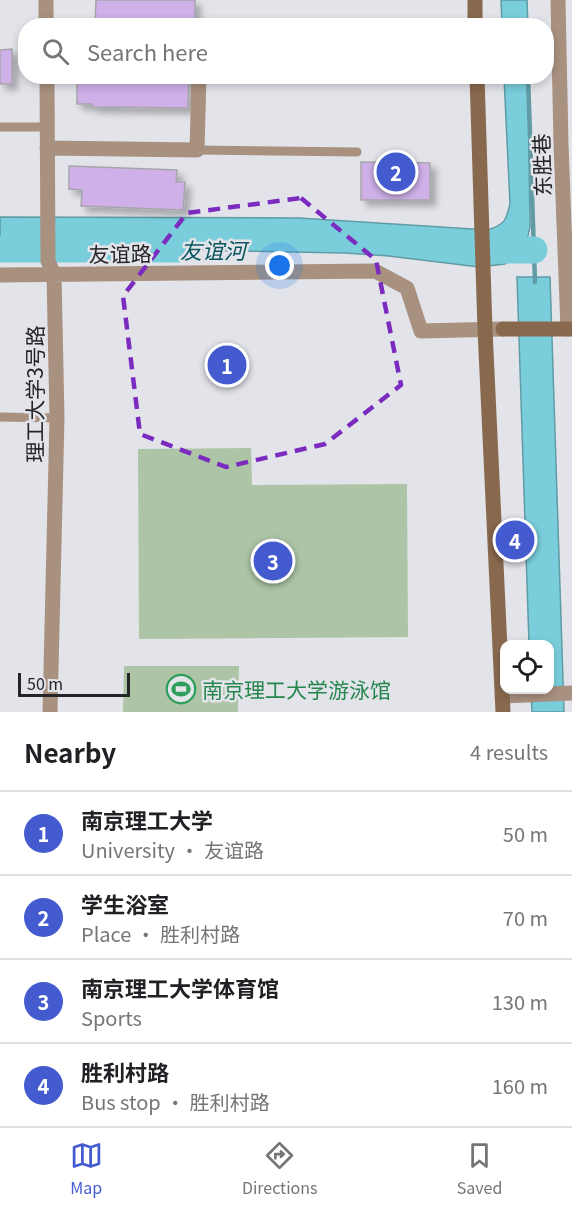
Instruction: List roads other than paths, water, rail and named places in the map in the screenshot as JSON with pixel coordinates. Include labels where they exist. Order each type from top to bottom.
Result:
[{"type":"street","points":[[46,0],[46,18]]},
{"type":"street","points":[[475,0],[476,18]]},
{"type":"street","name":"东胜巷","points":[[558,0],[561,144],[570,329]]},
{"type":"street","name":"理工大学3号路","points":[[47,84],[48,193],[57,418],[50,712]]},
{"type":"street","points":[[47,148],[197,150],[199,84]]},
{"type":"street","points":[[477,84],[484,306],[503,712]]},
{"type":"street","name":"友谊路","points":[[0,275],[51,268],[375,271],[407,288],[422,331],[485,330]]},
{"type":"street","points":[[485,330],[570,329]]},
{"type":"street","points":[[502,696],[572,693]]},
{"type":"lane","points":[[0,127],[47,127]]},
{"type":"lane","points":[[197,150],[357,152]]},
{"type":"lane","points":[[0,417],[57,418]]},
{"type":"water","points":[[501,0],[527,0],[528,18],[502,18]]},
{"type":"water","points":[[504,84],[528,84],[530,227],[525,249],[505,264],[479,267],[345,253],[0,249],[0,217],[299,218],[488,230],[504,221],[510,204]]},
{"type":"water","points":[[517,277],[550,277],[564,712],[532,712],[531,694],[554,694],[554,640],[529,640]]},
{"type":"waterway","name":"友谊河","points":[[528,84],[535,282]]},
{"type":"waterway","name":"友谊河","points":[[0,249],[179,249]]},
{"type":"waterway","name":"友谊河","points":[[487,250],[534,250]]},
{"type":"place","name":"学生浴室","points":[[396,172]]},
{"type":"place","name":"南京理工大学","points":[[227,365]]},
{"type":"place","name":"胜利村路","points":[[515,540]]},
{"type":"place","name":"南京理工大学体育馆","points":[[273,561]]},
{"type":"place","name":"南京理工大学游泳馆","points":[[181,689]]}]
